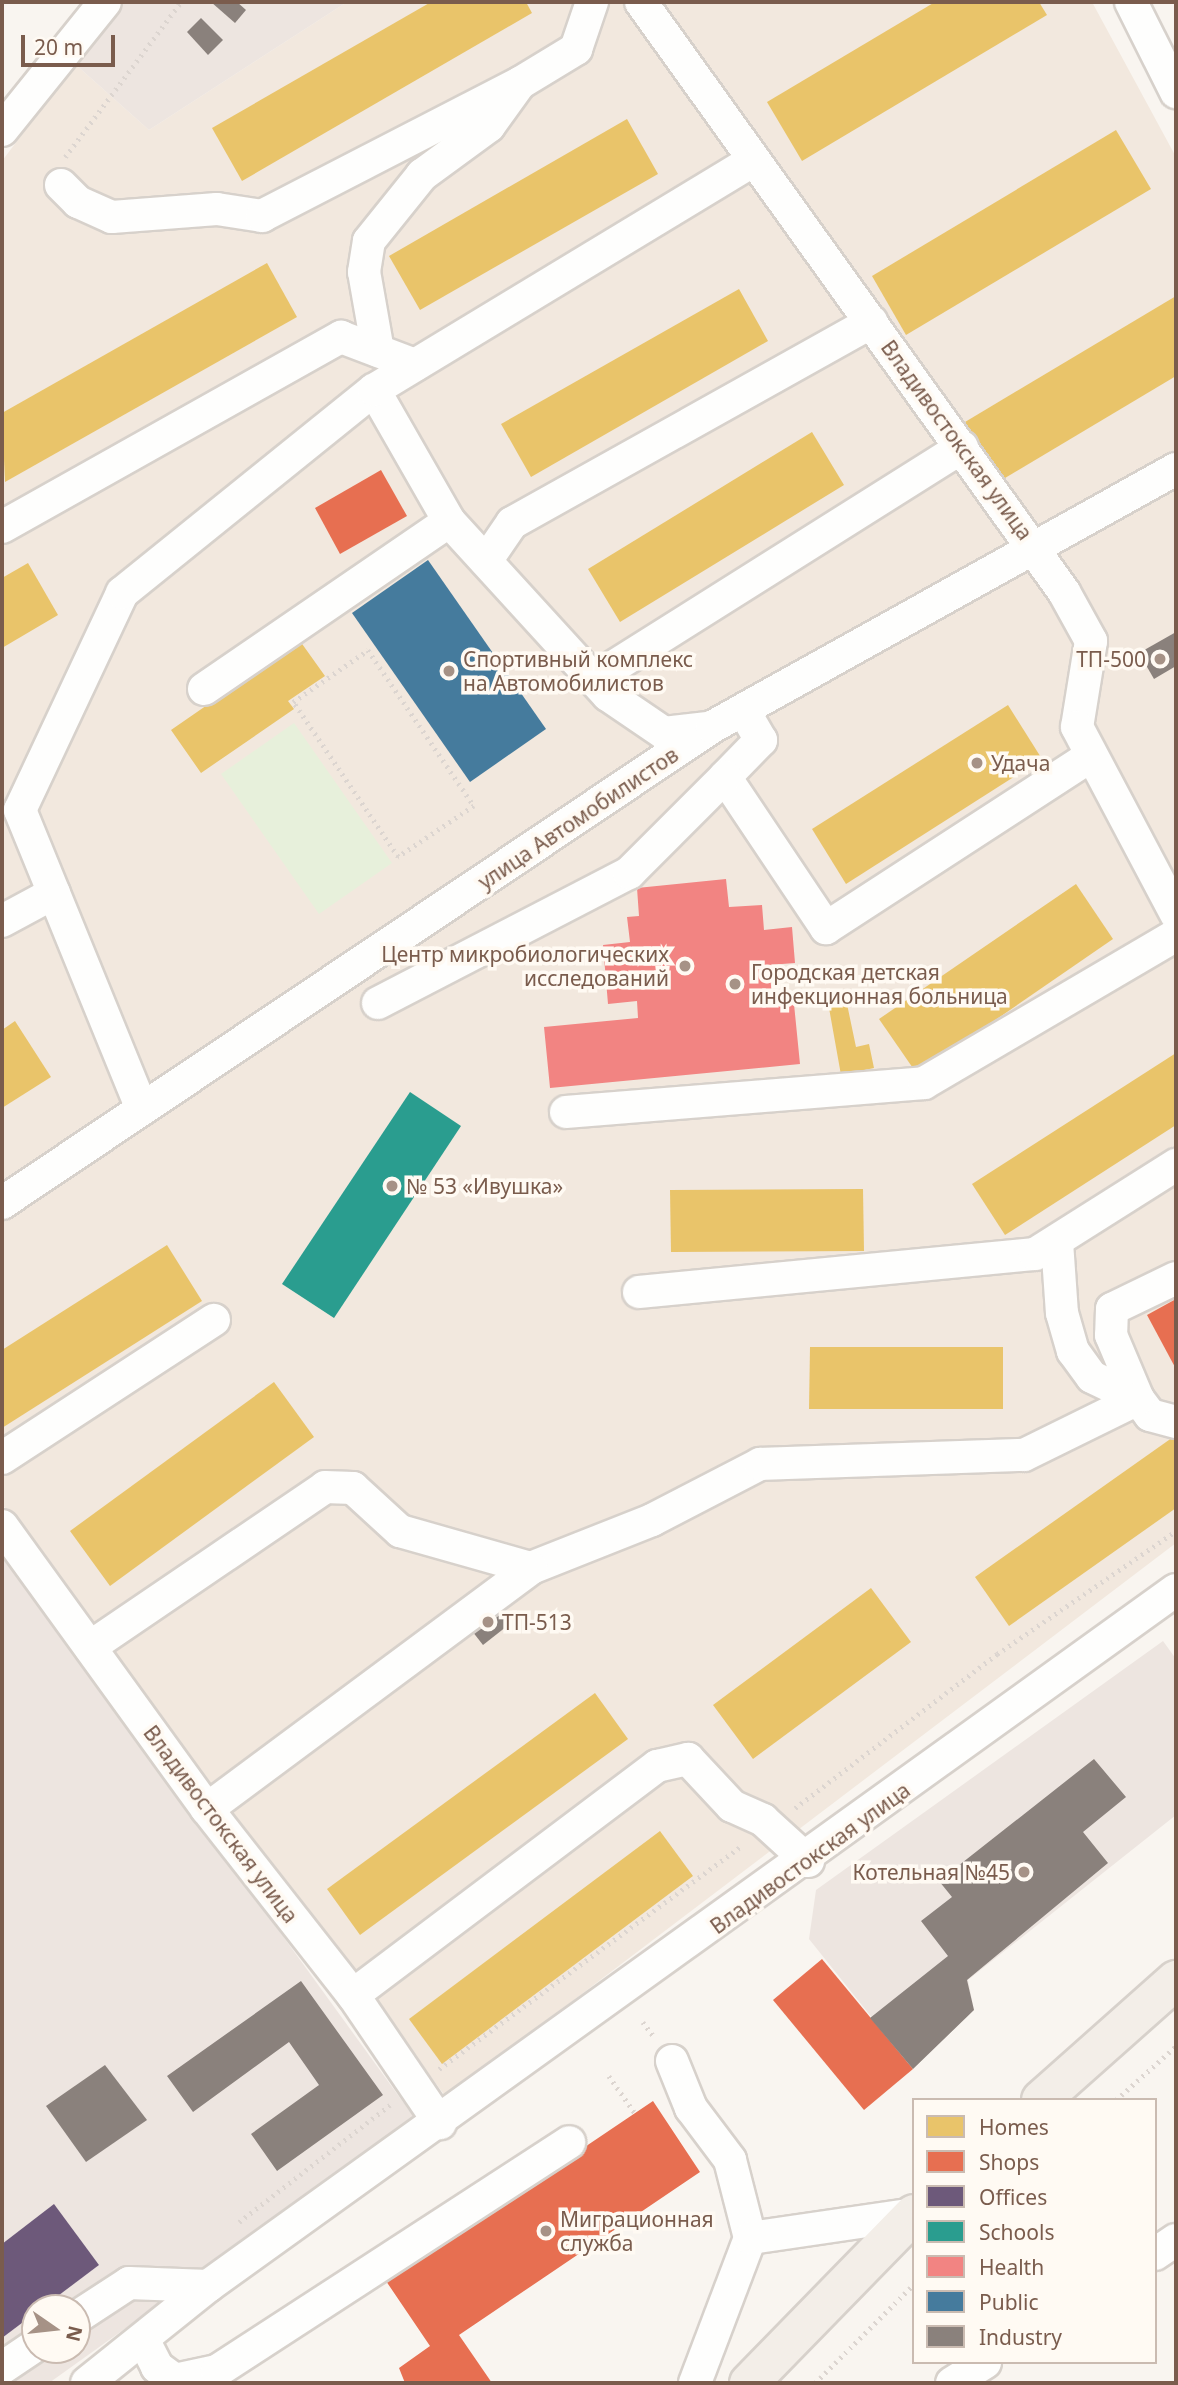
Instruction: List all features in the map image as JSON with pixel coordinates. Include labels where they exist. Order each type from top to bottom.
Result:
[{"type":"main road","points":[[1043,2098],[1176,1980]]},
{"type":"main road","points":[[748,2383],[912,2216]]},
{"type":"street","points":[[2,130],[105,2]]},
{"type":"street","points":[[61,185],[78,202],[112,217],[218,209],[262,216],[520,83],[576,49],[592,2]]},
{"type":"street","name":"Владивостокская улица","points":[[640,2],[1035,549],[1091,641],[1077,727],[1176,914]]},
{"type":"street","points":[[1131,2],[1176,92]]},
{"type":"street","points":[[377,351],[364,272],[369,241],[422,175],[489,125],[520,83]]},
{"type":"street","points":[[142,1109],[20,810],[122,593],[374,390],[754,160]]},
{"type":"street","points":[[485,561],[512,523],[872,323]]},
{"type":"street","points":[[2,527],[341,337],[415,365]]},
{"type":"street","points":[[374,390],[449,521],[594,679],[664,733],[712,727]]},
{"type":"street","points":[[594,679],[962,447]]},
{"type":"street","name":"улица Автомобилистов","points":[[2,1203],[712,727],[1176,469]]},
{"type":"street","points":[[204,689],[449,521]]},
{"type":"street","points":[[378,1003],[629,873],[761,740],[744,711]]},
{"type":"street","points":[[725,777],[826,928],[1091,756]]},
{"type":"street","points":[[2,921],[54,893]]},
{"type":"street","points":[[566,1112],[924,1083],[1176,935]]},
{"type":"street","points":[[639,1292],[1035,1254],[1058,1242],[1176,1165]]},
{"type":"street","points":[[1058,1242],[1062,1313],[1073,1351],[1092,1377],[1138,1399]]},
{"type":"street","points":[[1176,1278],[1112,1309],[1111,1335],[1138,1399],[1150,1415],[1176,1422]]},
{"type":"street","points":[[2,1458],[214,1320]]},
{"type":"street","points":[[207,1809],[531,1568],[652,1520],[760,1464],[1024,1455],[1138,1399]]},
{"type":"street","points":[[90,1647],[325,1487],[353,1488],[400,1531],[531,1568]]},
{"type":"street","name":"Владивостокская улица","points":[[2,1526],[207,1809],[353,1995],[440,2123]]},
{"type":"street","name":"Владивостокская улица","points":[[87,2383],[144,2341],[208,2286],[808,1861],[1176,1590]]},
{"type":"street","points":[[353,1995],[657,1766],[688,1759],[732,1807],[763,1820],[808,1861]]},
{"type":"street","points":[[672,2061],[691,2108],[730,2160],[750,2238],[695,2383]]},
{"type":"street","points":[[144,2341],[157,2367],[175,2380],[217,2371],[569,2142]]},
{"type":"street","points":[[750,2238],[912,2214]]},
{"type":"street","points":[[1157,2253],[1176,2241]]},
{"type":"street","points":[[91,2308],[129,2283],[208,2286]]},
{"type":"street","points":[[2,2368],[21,2355]]},
{"type":"street","points":[[951,2383],[982,2364]]},
{"type":"path","points":[[61,185],[69,144],[181,2]]},
{"type":"path","points":[[368,650],[474,806],[398,857],[293,702],[368,650]]},
{"type":"path","points":[[791,1810],[998,1654],[1176,1531]]},
{"type":"path","points":[[436,2071],[747,1843]]},
{"type":"path","points":[[1118,2098],[1176,2046]]},
{"type":"path","points":[[610,2076],[635,2113]]},
{"type":"path","points":[[231,2231],[258,2201],[402,2095]]},
{"type":"path","points":[[815,2383],[912,2286]]},
{"type":"shaded area","points":[[124,2],[347,2],[149,130],[75,64]]},
{"type":"shaded area","points":[[347,2],[1092,2],[1176,157],[1176,1543],[446,2097],[2,1504],[2,161],[75,64],[149,130]]},
{"type":"shaded area","points":[[2,1548],[416,2120],[91,2353],[91,2294],[60,2294],[99,2265],[54,2205],[2,2244]]},
{"type":"shaded area","points":[[1163,1641],[1176,1659],[1176,1815],[968,1980],[974,2010],[913,2069],[809,1939],[816,1890]]},
{"type":"shaded area","points":[[21,2324],[21,2364],[76,2364],[49,2383],[2,2383],[2,2338]]},
{"type":"green space","points":[[294,723],[392,863],[319,914],[221,774]]},
{"type":"building: Homes","points":[[431,2],[526,2],[532,13],[242,181],[212,128]]},
{"type":"building: Homes","points":[[935,2],[1039,2],[1047,15],[802,161],[767,102]]},
{"type":"building: Homes","points":[[627,119],[658,174],[420,310],[389,256]]},
{"type":"building: Homes","points":[[1116,130],[1151,189],[906,335],[872,276]]},
{"type":"building: Homes","points":[[267,263],[297,317],[5,482],[2,413]]},
{"type":"building: Homes","points":[[739,289],[768,341],[531,477],[501,424]]},
{"type":"building: Homes","points":[[1176,296],[1176,376],[1000,481],[965,422]]},
{"type":"building: Homes","points":[[812,432],[844,485],[620,622],[588,569]]},
{"type":"building: Homes","points":[[28,563],[58,615],[2,648],[2,578]]},
{"type":"building: Homes","points":[[300,641],[325,676],[288,701],[294,709],[201,773],[171,730]]},
{"type":"building: Homes","points":[[1008,705],[1042,759],[846,884],[812,829]]},
{"type":"building: Homes","points":[[1076,884],[1113,939],[917,1074],[879,1019]]},
{"type":"building: Homes","points":[[847,1004],[856,1047],[869,1044],[874,1068],[841,1075],[829,1008]]},
{"type":"building: Homes","points":[[15,1021],[51,1077],[2,1108],[2,1030]]},
{"type":"building: Homes","points":[[1176,1053],[1176,1125],[1005,1235],[972,1184]]},
{"type":"building: Homes","points":[[863,1189],[864,1251],[671,1252],[670,1190]]},
{"type":"building: Homes","points":[[167,1245],[202,1301],[2,1428],[2,1350]]},
{"type":"building: Homes","points":[[810,1347],[1003,1347],[1003,1409],[809,1409]]},
{"type":"building: Homes","points":[[274,1382],[314,1437],[110,1586],[70,1531]]},
{"type":"building: Homes","points":[[1176,1435],[1176,1508],[1009,1626],[975,1577]]},
{"type":"building: Homes","points":[[871,1588],[911,1642],[753,1759],[713,1705]]},
{"type":"building: Homes","points":[[595,1693],[628,1739],[360,1935],[327,1889]]},
{"type":"building: Homes","points":[[660,1831],[693,1876],[442,2064],[409,2019]]},
{"type":"building: Shops","points":[[381,470],[407,516],[340,554],[315,508]]},
{"type":"building: Shops","points":[[1176,1299],[1176,1369],[1147,1315]]},
{"type":"building: Shops","points":[[822,1959],[913,2069],[864,2110],[773,2000]]},
{"type":"building: Shops","points":[[653,2101],[700,2172],[459,2335],[492,2383],[405,2383],[399,2368],[430,2346],[386,2281]]},
{"type":"building: Offices","points":[[54,2204],[99,2265],[60,2294],[21,2294],[21,2324],[2,2338],[2,2244]]},
{"type":"building: Schools","points":[[410,1092],[461,1126],[334,1318],[282,1284]]},
{"type":"building: Health","points":[[726,879],[729,907],[762,905],[764,930],[792,927],[795,963],[769,965],[773,1006],[794,1004],[800,1064],[550,1088],[544,1027],[638,1018],[637,1001],[608,1004],[603,945],[630,942],[627,917],[639,916],[637,888]]},
{"type":"building: Public","name":"Спортивный комплекс на Автомобилистов","points":[[428,560],[546,729],[470,782],[352,613]]},
{"type":"building: Industry","points":[[211,2],[237,2],[246,10],[235,23]]},
{"type":"building: Industry","points":[[201,18],[223,40],[208,55],[187,32]]},
{"type":"building: Industry","name":"ТП-500","points":[[1176,632],[1176,666],[1154,679],[1139,653]]},
{"type":"building: Industry","name":"ТП-513","points":[[493,1600],[511,1623],[483,1645],[465,1622]]},
{"type":"building: Industry","name":"Котельная №45","points":[[1094,1759],[1126,1797],[1083,1832],[1108,1863],[967,1980],[974,2010],[913,2069],[870,2018],[948,1956],[921,1921],[952,1897],[939,1881]]},
{"type":"building: Industry","points":[[301,1981],[383,2095],[277,2171],[251,2134],[319,2085],[289,2042],[193,2112],[167,2076]]},
{"type":"building: Industry","points":[[105,2065],[147,2120],[86,2162],[46,2106]]},
{"type":"place","name":"ТП-500","points":[[1160,659]]},
{"type":"place","name":"Спортивный комплекс на Автомобилистов","points":[[449,671]]},
{"type":"place","name":"Удача","points":[[977,763]]},
{"type":"place","name":"Центр микробиологических исследований","points":[[685,966]]},
{"type":"place","name":"Городская детская инфекционная больница","points":[[735,984]]},
{"type":"place","name":"№ 53 «Ивушка»","points":[[392,1186]]},
{"type":"place","name":"ТП-513","points":[[488,1622]]},
{"type":"place","name":"Котельная №45","points":[[1024,1872]]},
{"type":"place","name":"Миграционная служба","points":[[546,2231]]}]
